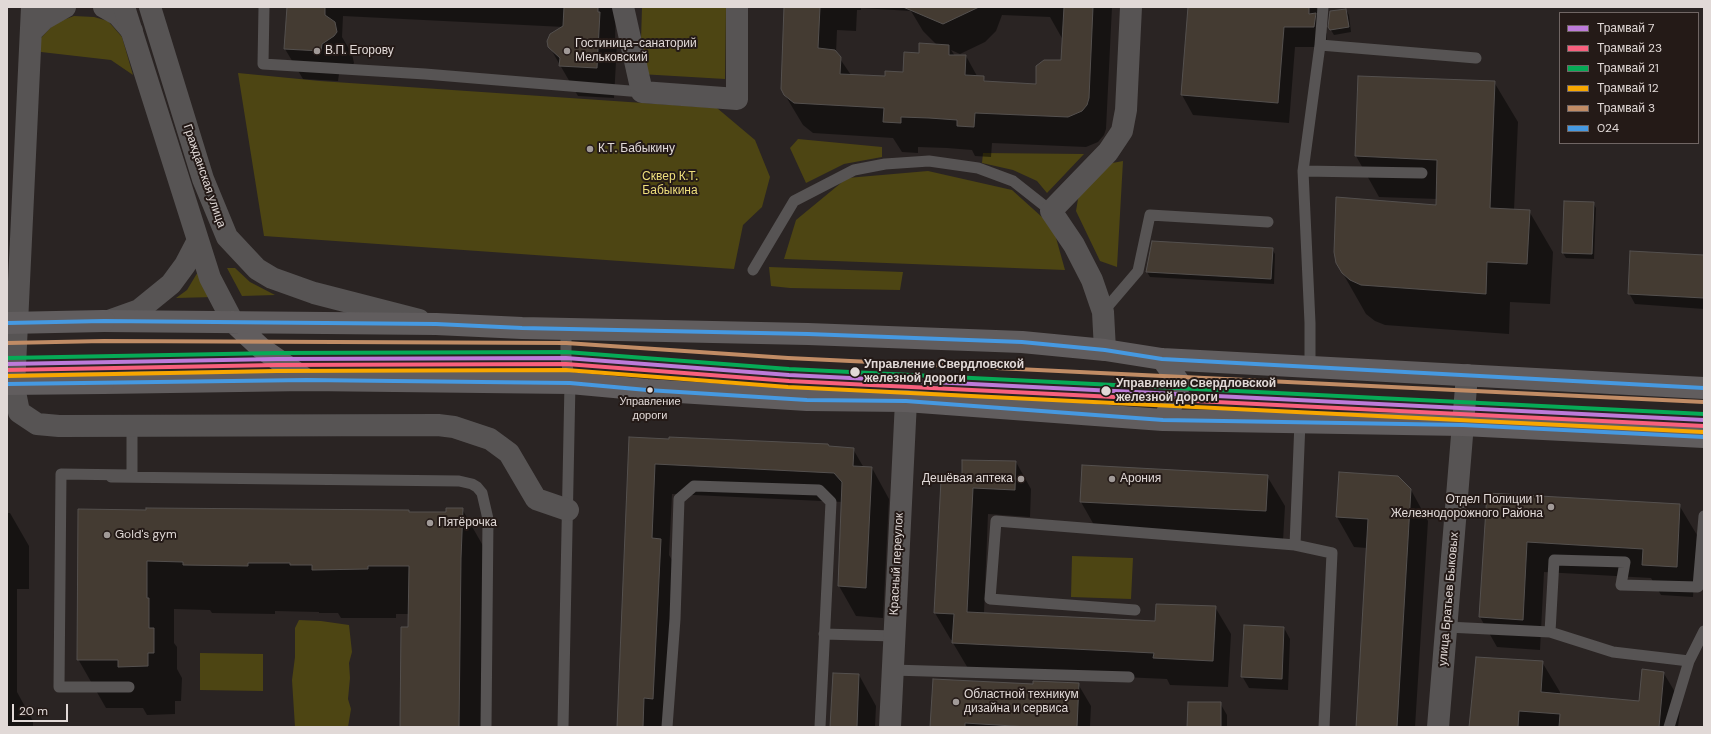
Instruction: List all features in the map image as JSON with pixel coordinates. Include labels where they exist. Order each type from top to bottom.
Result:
[{"type":"main road","points":[[7,323],[107,321],[436,324],[566,329],[815,334],[1022,342],[1105,350],[1162,359],[1704,388]]},
{"type":"main road","name":"Гражданская улица","points":[[233,322],[261,348],[307,380]]},
{"type":"main road","points":[[1162,359],[1179,382],[1177,395],[1163,420]]},
{"type":"main road","points":[[7,384],[307,380],[570,383],[647,390],[807,400],[906,401],[1163,420],[1464,425],[1704,437]]},
{"type":"street","points":[[32,7],[14,387],[19,412],[37,424],[59,426],[454,427],[490,439],[509,453],[536,499],[568,510]]},
{"type":"street","points":[[32,31],[44,19],[65,7]]},
{"type":"street","points":[[104,7],[118,15],[132,31]]},
{"type":"street","name":"Гражданская улица","points":[[124,7],[197,242],[210,278],[233,322]]},
{"type":"street","name":"Гражданская улица","points":[[150,7],[203,179],[227,237],[257,269],[272,278],[314,293],[436,324]]},
{"type":"street","points":[[623,7],[642,92],[737,99],[737,7]]},
{"type":"street","points":[[1105,350],[1103,312],[1089,274],[1074,245],[1051,211],[1108,152],[1122,131],[1126,110],[1131,7]]},
{"type":"street","points":[[107,321],[139,310],[171,284],[185,265],[197,242]]},
{"type":"street","name":"улица Братьев Быковых","points":[[1438,727],[1467,375]]},
{"type":"street","name":"Красный переулок","points":[[890,727],[906,401]]},
{"type":"lane","points":[[264,7],[264,64],[425,74],[642,92]]},
{"type":"lane","points":[[1310,367],[1310,323],[1303,171],[1320,45],[1323,7]]},
{"type":"lane","points":[[1320,45],[1476,58]]},
{"type":"lane","points":[[753,270],[794,202],[854,170],[885,164],[929,161],[978,168],[1014,181],[1051,211]]},
{"type":"lane","points":[[1303,171],[1422,173]]},
{"type":"lane","points":[[1103,312],[1138,271],[1150,215],[1268,222]]},
{"type":"lane","points":[[563,727],[570,383],[566,358],[566,329]]},
{"type":"lane","points":[[1295,544],[1300,422]]},
{"type":"lane","points":[[129,687],[59,687],[61,474],[132,475],[130,426]]},
{"type":"lane","points":[[111,477],[459,481],[472,484],[477,487],[482,493],[488,519],[486,727]]},
{"type":"lane","points":[[667,727],[674,626],[679,499],[694,486],[819,490],[831,502],[820,727]]},
{"type":"lane","points":[[1550,632],[1554,560],[1625,562],[1621,585],[1701,590],[1704,516]]},
{"type":"lane","points":[[1135,610],[990,599],[996,521],[1295,544],[1332,553],[1324,727]]},
{"type":"lane","points":[[1447,627],[1550,632],[1613,652],[1689,661]]},
{"type":"lane","points":[[1669,727],[1689,661],[1704,631]]},
{"type":"lane","points":[[824,634],[894,636]]},
{"type":"lane","points":[[892,670],[1129,677]]},
{"type":"green space","points":[[642,7],[726,7],[725,79],[640,74]]},
{"type":"green space","points":[[74,16],[94,17],[108,21],[122,37],[133,75],[111,60],[41,52],[40,39],[55,23]]},
{"type":"green space","name":"Сквер К.Т. Бабыкина","points":[[238,73],[320,81],[717,108],[755,140],[770,177],[762,207],[743,225],[734,269],[264,236]]},
{"type":"green space","points":[[798,139],[882,147],[882,157],[844,164],[806,183],[790,148]]},
{"type":"green space","points":[[983,153],[1084,154],[1047,193],[1037,181],[1013,170],[982,163]]},
{"type":"green space","points":[[1123,161],[1117,267],[1100,261],[1076,211],[1078,199],[1085,186],[1102,165]]},
{"type":"green space","points":[[928,171],[1012,190],[1053,227],[1065,270],[784,259],[796,220],[847,178]]},
{"type":"green space","points":[[769,267],[903,272],[900,290],[790,288],[771,286]]},
{"type":"green space","points":[[227,268],[235,268],[250,282],[275,295],[242,296]]},
{"type":"green space","points":[[199,270],[214,297],[176,298],[187,290]]},
{"type":"green space","points":[[1072,556],[1133,558],[1131,599],[1071,597]]},
{"type":"green space","points":[[299,620],[349,625],[352,652],[349,663],[350,678],[348,699],[351,709],[348,727],[295,727],[292,680],[295,657],[295,628]]},
{"type":"green space","points":[[200,653],[263,654],[263,691],[200,690]]},
{"type":"building","points":[[287,7],[325,7],[325,15],[335,22],[337,32],[334,36],[322,44],[321,51],[284,49]]},
{"type":"building","points":[[564,7],[598,7],[598,12],[600,12],[597,68],[559,66],[560,58],[548,47],[547,41],[550,34],[563,26]]},
{"type":"building","points":[[784,7],[820,7],[818,48],[835,50],[841,57],[840,74],[885,76],[885,71],[903,72],[904,52],[919,53],[919,43],[949,45],[949,55],[966,55],[965,75],[984,76],[984,81],[1036,84],[1036,66],[1044,60],[1061,60],[1064,7],[1093,7],[1089,98],[1087,105],[1082,111],[1068,117],[975,113],[974,127],[957,126],[957,120],[929,118],[901,117],[901,123],[883,122],[884,108],[794,103],[784,95],[781,89]]},
{"type":"building","points":[[903,7],[979,7],[943,24]]},
{"type":"building","points":[[1188,7],[1309,7],[1309,14],[1316,13],[1314,27],[1284,27],[1278,103],[1181,95]]},
{"type":"building","points":[[1346,9],[1349,27],[1330,30],[1328,27],[1330,11]]},
{"type":"building","points":[[1358,76],[1495,81],[1490,208],[1530,210],[1527,264],[1487,262],[1486,294],[1361,285],[1350,280],[1342,273],[1336,263],[1334,252],[1336,197],[1436,205],[1437,160],[1355,156]]},
{"type":"building","points":[[1564,201],[1594,202],[1592,254],[1562,253]]},
{"type":"building","points":[[1152,241],[1273,248],[1271,279],[1146,272]]},
{"type":"building","points":[[1630,251],[1704,255],[1704,298],[1628,294]]},
{"type":"building","points":[[629,437],[669,439],[669,437],[828,444],[829,446],[854,448],[853,466],[872,467],[866,588],[838,586],[842,482],[834,473],[655,464],[652,538],[661,539],[653,699],[644,698],[643,727],[617,727]]},
{"type":"building","points":[[962,460],[1016,461],[1015,490],[973,488],[967,612],[1155,621],[1156,604],[1216,606],[1213,661],[1153,658],[1154,653],[952,643],[954,614],[934,613],[941,480],[962,481]]},
{"type":"building","points":[[1082,465],[1268,475],[1266,511],[1080,502]]},
{"type":"building","points":[[1339,472],[1398,476],[1411,489],[1397,727],[1356,727],[1368,519],[1336,517]]},
{"type":"building","points":[[1487,493],[1680,504],[1677,567],[1642,565],[1643,549],[1527,542],[1523,620],[1479,617]]},
{"type":"building","points":[[146,508],[409,510],[409,512],[446,512],[446,508],[463,508],[459,727],[400,727],[401,627],[408,627],[409,566],[368,566],[368,569],[312,570],[312,565],[290,565],[290,563],[248,563],[248,566],[183,565],[183,562],[147,561],[149,628],[154,628],[154,653],[148,653],[148,666],[118,667],[118,660],[77,660],[78,509],[146,510]]},
{"type":"building","points":[[1244,625],[1284,627],[1282,679],[1241,677]]},
{"type":"building","points":[[1476,657],[1543,661],[1541,692],[1639,701],[1642,669],[1664,672],[1659,727],[1559,727],[1560,714],[1519,711],[1518,727],[1469,727]]},
{"type":"building","points":[[833,673],[859,674],[857,727],[830,727]]},
{"type":"building","name":"Областной техникум дизайна и сервиса","points":[[933,679],[1033,684],[1033,681],[1079,683],[1077,727],[1029,727],[965,723],[965,727],[930,727]]},
{"type":"building","points":[[1188,702],[1221,702],[1221,727],[1187,727]]},
{"type":"tram line","name":"3","points":[[7,343],[104,341],[566,343],[788,358],[1704,402]]},
{"type":"tram line","name":"21","points":[[7,358],[277,353],[566,352],[789,369],[1704,414]]},
{"type":"tram line","name":"7","points":[[7,364],[277,359],[566,358],[789,375],[1704,420]]},
{"type":"tram line","name":"23","points":[[7,370],[277,365],[566,364],[789,381],[1704,426]]},
{"type":"tram line","name":"12","points":[[7,376],[277,371],[566,370],[788,387],[1703,432]]},
{"type":"transit line","name":"024","points":[[7,323],[104,321],[436,324],[522,328],[808,334],[1022,342],[1105,350],[1162,359],[1704,388]]},
{"type":"transit line","name":"024","points":[[7,384],[307,380],[570,383],[647,390],[807,400],[906,401],[1163,420],[1463,425],[1704,437]]},
{"type":"place","name":"В.П. Егорову","points":[[317,51]]},
{"type":"place","name":"Гостиница-санаторий Мельковский","points":[[567,51]]},
{"type":"place","name":"К.Т. Бабыкину","points":[[590,149]]},
{"type":"place","name":"Управление Свердловской железной дороги","points":[[855,372]]},
{"type":"place","name":"Управление дороги","points":[[650,390]]},
{"type":"place","name":"Управление Cвердловской железной дороги","points":[[1106,391]]},
{"type":"place","name":"Дешёвая аптека","points":[[1021,479]]},
{"type":"place","name":"Арония","points":[[1112,479]]},
{"type":"place","name":"Отдел Полиции 11 Железнодорожного Района","points":[[1551,507]]},
{"type":"place","name":"Пятёрочка","points":[[430,523]]},
{"type":"place","name":"Gold's gym","points":[[107,535]]},
{"type":"place","name":"Областной техникум дизайна и сервиса","points":[[956,702]]}]
